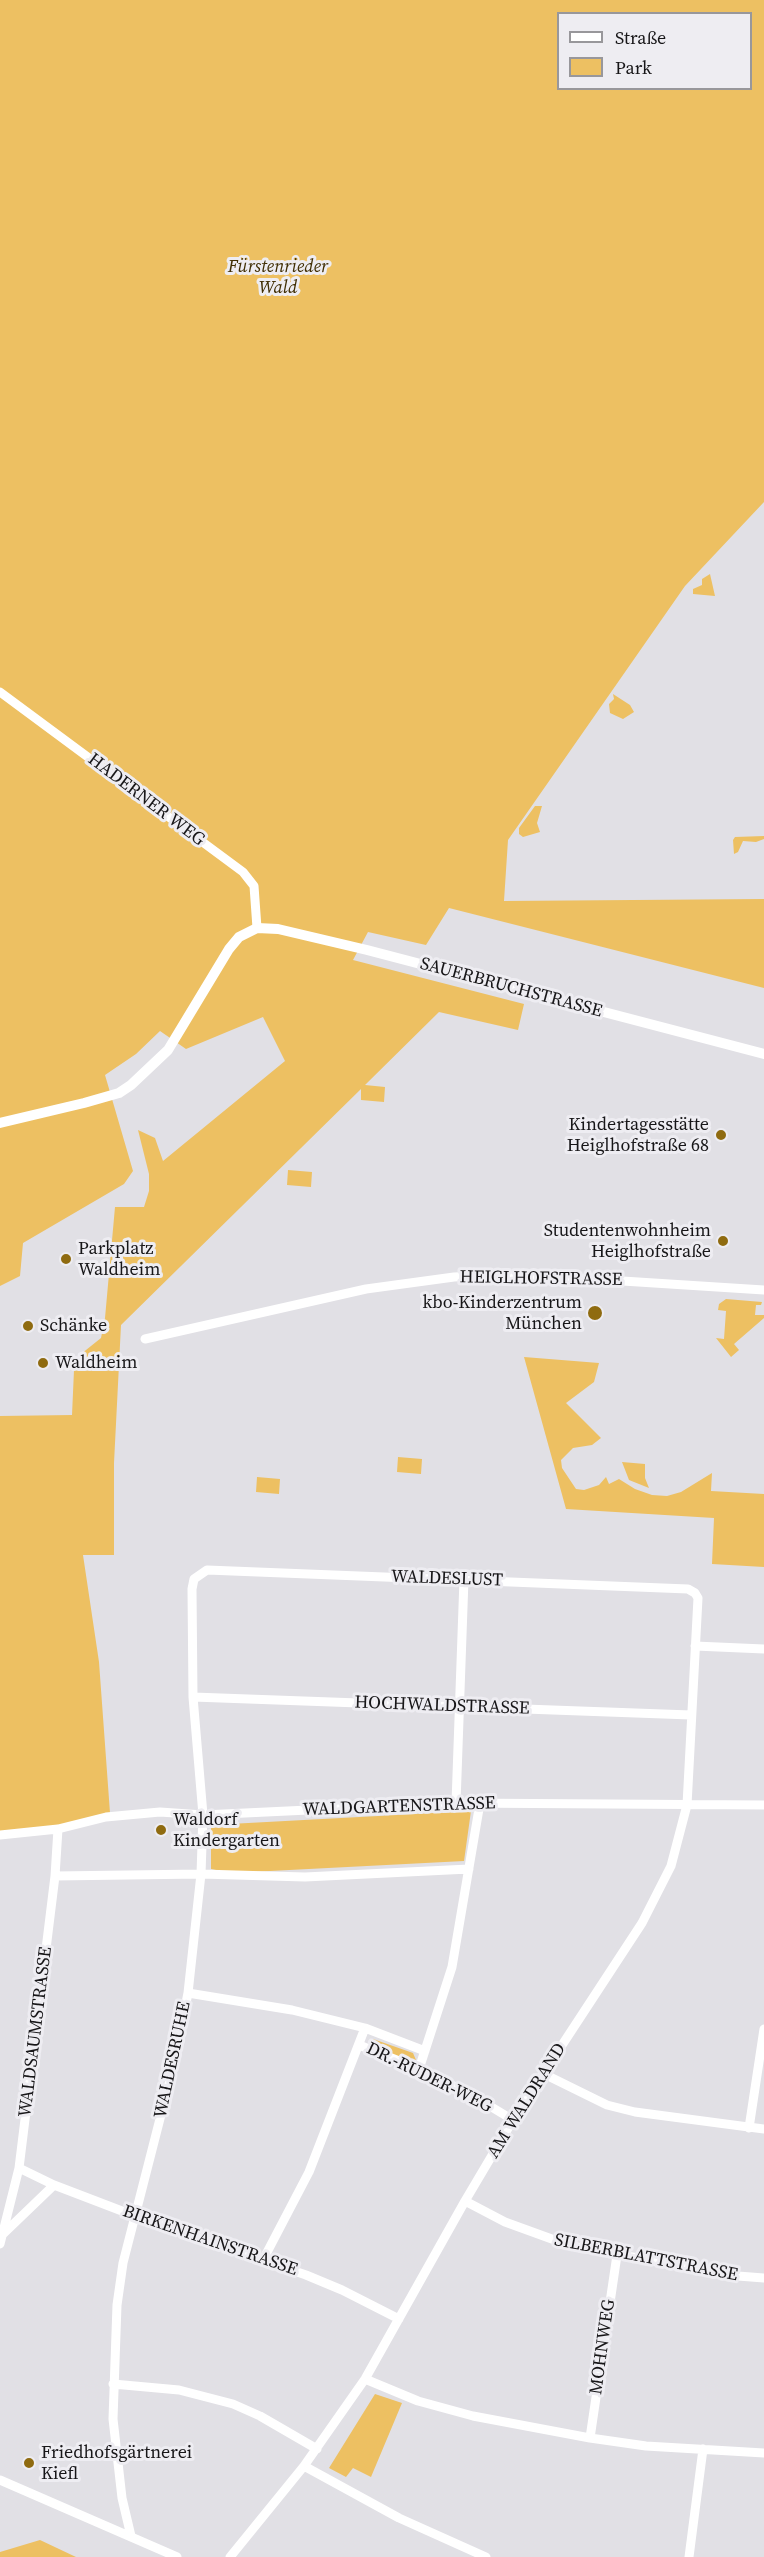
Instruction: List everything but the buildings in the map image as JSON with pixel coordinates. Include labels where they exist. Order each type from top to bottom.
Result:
[{"type":"street","name":"HADERNER WEG","points":[[0,692],[243,872],[254,886],[257,928]]},
{"type":"street","name":"SAUERBRUCHSTRASSE","points":[[257,928],[278,930],[367,951],[764,1054]]},
{"type":"street","points":[[0,1123],[119,1093],[131,1085],[168,1050],[234,943],[247,931],[257,928]]},
{"type":"street","name":"HEIGLHOFSTRASSE","points":[[145,1339],[366,1289],[454,1277],[493,1275],[764,1290]]},
{"type":"street","name":"WALDESLUST","points":[[194,1579],[207,1570],[464,1579],[688,1589],[699,1598]]},
{"type":"street","name":"WALDESRUHE","points":[[131,2536],[116,2457],[113,2384],[117,2305],[123,2263],[173,2071],[188,1993],[201,1874],[203,1815],[193,1697],[192,1589],[194,1579]]},
{"type":"street","points":[[456,1803],[464,1579]]},
{"type":"street","name":"AM WALDRAND","points":[[230,2557],[317,2449],[365,2379],[513,2120],[642,1923],[671,1866],[687,1805],[699,1598]]},
{"type":"street","points":[[696,1646],[764,1649]]},
{"type":"street","name":"HOCHWALDSTRASSE","points":[[193,1697],[691,1715]]},
{"type":"street","name":"WALDGARTENSTRASSE","points":[[0,1834],[58,1829],[106,1816],[160,1812],[203,1815],[456,1803],[764,1805]]},
{"type":"street","points":[[419,2069],[452,1967],[480,1803]]},
{"type":"street","name":"WALDSAUMSTRASSE","points":[[1,2237],[19,2169],[55,1876],[58,1829]]},
{"type":"street","points":[[55,1876],[201,1874],[305,1877],[469,1869]]},
{"type":"street","name":"DR.-RUDER-WEG","points":[[188,1993],[283,2008],[365,2028],[425,2051]]},
{"type":"street","name":"DR.-RUDER-WEG","points":[[365,2028],[359,2045],[419,2069],[470,2094],[513,2120]]},
{"type":"street","points":[[749,2128],[764,2029]]},
{"type":"street","points":[[263,2260],[309,2172],[359,2045]]},
{"type":"street","points":[[544,2074],[607,2105],[679,2119],[764,2128]]},
{"type":"street","name":"BIRKENHAINSTRASSE","points":[[19,2169],[135,2216],[342,2289],[399,2319]]},
{"type":"street","name":"WALDSAUMSTRASSE","points":[[1,2237],[54,2185]]},
{"type":"street","name":"SILBERBLATTSTRASSE","points":[[465,2201],[537,2235],[571,2246],[738,2276],[764,2278]]},
{"type":"street","name":"MOHNWEG","points":[[590,2438],[617,2255]]},
{"type":"street","points":[[365,2379],[418,2401],[473,2416],[590,2438],[646,2446],[764,2452]]},
{"type":"street","points":[[113,2384],[179,2390],[233,2404],[261,2416],[317,2449]]},
{"type":"street","points":[[689,2557],[703,2450]]},
{"type":"street","points":[[304,2466],[399,2518],[486,2557]]},
{"type":"street","points":[[0,2480],[177,2557]]},
{"type":"green space","name":"Fürstenrieder Wald","points":[[0,0],[764,0],[764,502],[685,586],[508,840],[504,901],[764,899],[764,988],[449,908],[426,945],[368,932],[353,960],[524,1004],[518,1030],[439,1012],[365,1085],[385,1087],[384,1102],[361,1100],[361,1089],[121,1325],[114,1463],[114,1555],[83,1555],[99,1662],[110,1813],[55,1826],[0,1832],[0,1416],[72,1415],[74,1370],[81,1354],[101,1338],[105,1318],[115,1207],[144,1207],[149,1191],[149,1174],[138,1130],[155,1138],[163,1161],[285,1061],[263,1017],[186,1049],[160,1031],[136,1054],[105,1075],[133,1171],[124,1184],[23,1243],[20,1276],[0,1286]]},
{"type":"green space","points":[[710,574],[715,596],[693,594],[693,589],[702,585],[702,579]]},
{"type":"green space","points":[[613,694],[630,705],[634,712],[623,719],[610,713],[609,704],[614,699]]},
{"type":"green space","points":[[535,806],[542,806],[537,823],[540,832],[523,837],[519,834],[519,828]]},
{"type":"green space","points":[[764,836],[764,839],[756,842],[743,841],[738,852],[734,854],[733,840],[735,837]]},
{"type":"green space","points":[[288,1170],[312,1172],[311,1187],[287,1185]]},
{"type":"green space","points":[[726,1299],[762,1302],[761,1305],[756,1305],[755,1315],[764,1315],[764,1318],[734,1344],[739,1350],[731,1357],[716,1338],[724,1339],[726,1311],[718,1310],[719,1304]]},
{"type":"green space","points":[[524,1357],[599,1363],[594,1382],[566,1403],[601,1438],[592,1445],[573,1448],[561,1460],[562,1468],[576,1489],[584,1490],[599,1485],[606,1477],[609,1484],[619,1479],[635,1489],[652,1495],[667,1496],[681,1492],[712,1473],[711,1491],[764,1494],[764,1567],[712,1564],[714,1518],[566,1509]]},
{"type":"green space","points":[[398,1457],[422,1459],[421,1474],[397,1472]]},
{"type":"green space","points":[[622,1462],[645,1464],[645,1478],[649,1488],[629,1480]]},
{"type":"green space","points":[[257,1477],[280,1479],[279,1494],[256,1492]]},
{"type":"green space","points":[[471,1811],[464,1861],[231,1873],[211,1869],[211,1825]]},
{"type":"green space","points":[[373,2039],[413,2053],[416,2060],[411,2063],[371,2045]]},
{"type":"green space","points":[[375,2394],[402,2403],[371,2477],[353,2468],[346,2477],[329,2468]]},
{"type":"green space","points":[[40,2540],[76,2557],[0,2557],[0,2552]]},
{"type":"place","name":"Kindertagesstätte Heiglhofstraße 68","points":[[721,1135]]},
{"type":"place","name":"Studentenwohnheim Heiglhofstraße","points":[[723,1241]]},
{"type":"place","name":"Parkplatz Waldheim","points":[[66,1259]]},
{"type":"place","name":"kbo-Kinderzentrum München","points":[[595,1313]]},
{"type":"place","name":"Schänke","points":[[28,1326]]},
{"type":"place","name":"Waldheim","points":[[43,1363]]},
{"type":"place","name":"Waldorf Kindergarten","points":[[161,1830]]},
{"type":"place","name":"Friedhofsgärtnerei Kiefl","points":[[29,2463]]}]
